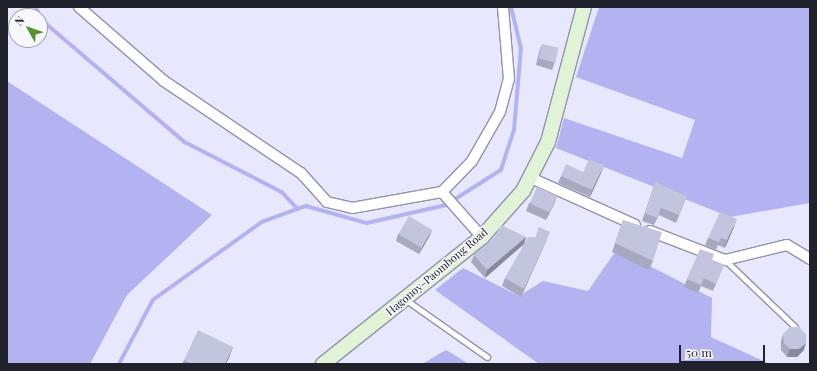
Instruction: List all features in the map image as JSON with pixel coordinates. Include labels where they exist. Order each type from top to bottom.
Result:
[{"type":"main road","name":"Hagonoy-Paombong Road","points":[[323,364],[497,225],[531,178],[553,127],[584,7]]},
{"type":"street","points":[[79,7],[164,81],[301,173],[326,202],[352,208],[442,192],[472,161],[500,112],[510,61],[503,7]]},
{"type":"street","points":[[531,178],[628,222],[725,260],[787,245],[810,259]]},
{"type":"street","points":[[442,192],[482,237]]},
{"type":"lane","points":[[725,260],[795,327]]},
{"type":"lane","points":[[405,299],[487,357]]},
{"type":"water","points":[[599,7],[810,7],[810,203],[730,217],[556,148],[564,118],[682,158],[695,120],[576,77]]},
{"type":"water","points":[[7,81],[212,215],[127,295],[90,364],[7,364]]},
{"type":"water","points":[[617,249],[712,298],[711,337],[770,364],[539,364],[435,290],[463,268],[519,296],[543,281],[588,291]]},
{"type":"water","points":[[446,350],[469,364],[422,364]]},
{"type":"building","points":[[542,44],[559,48],[555,62],[539,59]]},
{"type":"building","points":[[589,159],[604,165],[592,190],[561,176],[566,164],[583,172]]},
{"type":"building","points":[[655,182],[687,196],[679,215],[661,208],[657,218],[645,213]]},
{"type":"building","points":[[537,187],[557,196],[550,212],[530,203]]},
{"type":"building","points":[[720,212],[737,219],[727,240],[721,238],[719,242],[708,238]]},
{"type":"building","points":[[409,216],[432,230],[421,248],[398,234]]},
{"type":"building","points":[[623,220],[662,232],[653,261],[615,243]]},
{"type":"building","points":[[501,225],[526,237],[487,270],[474,255],[494,238]]},
{"type":"building","points":[[539,227],[550,232],[524,289],[505,278],[528,237],[536,237]]},
{"type":"building","points":[[700,249],[714,254],[712,260],[724,265],[716,284],[704,278],[701,285],[687,279]]},
{"type":"building","points":[[790,327],[799,327],[806,334],[806,343],[799,349],[790,349],[784,343],[783,334]]},
{"type":"building","points":[[198,330],[233,347],[225,364],[192,364],[184,360]]},
{"type":"waterway","points":[[36,7],[42,20],[185,142],[282,192],[298,209]]},
{"type":"waterway","points":[[119,364],[153,300],[262,222],[306,206],[367,223],[446,205],[501,170],[514,130],[521,49],[511,7]]}]
